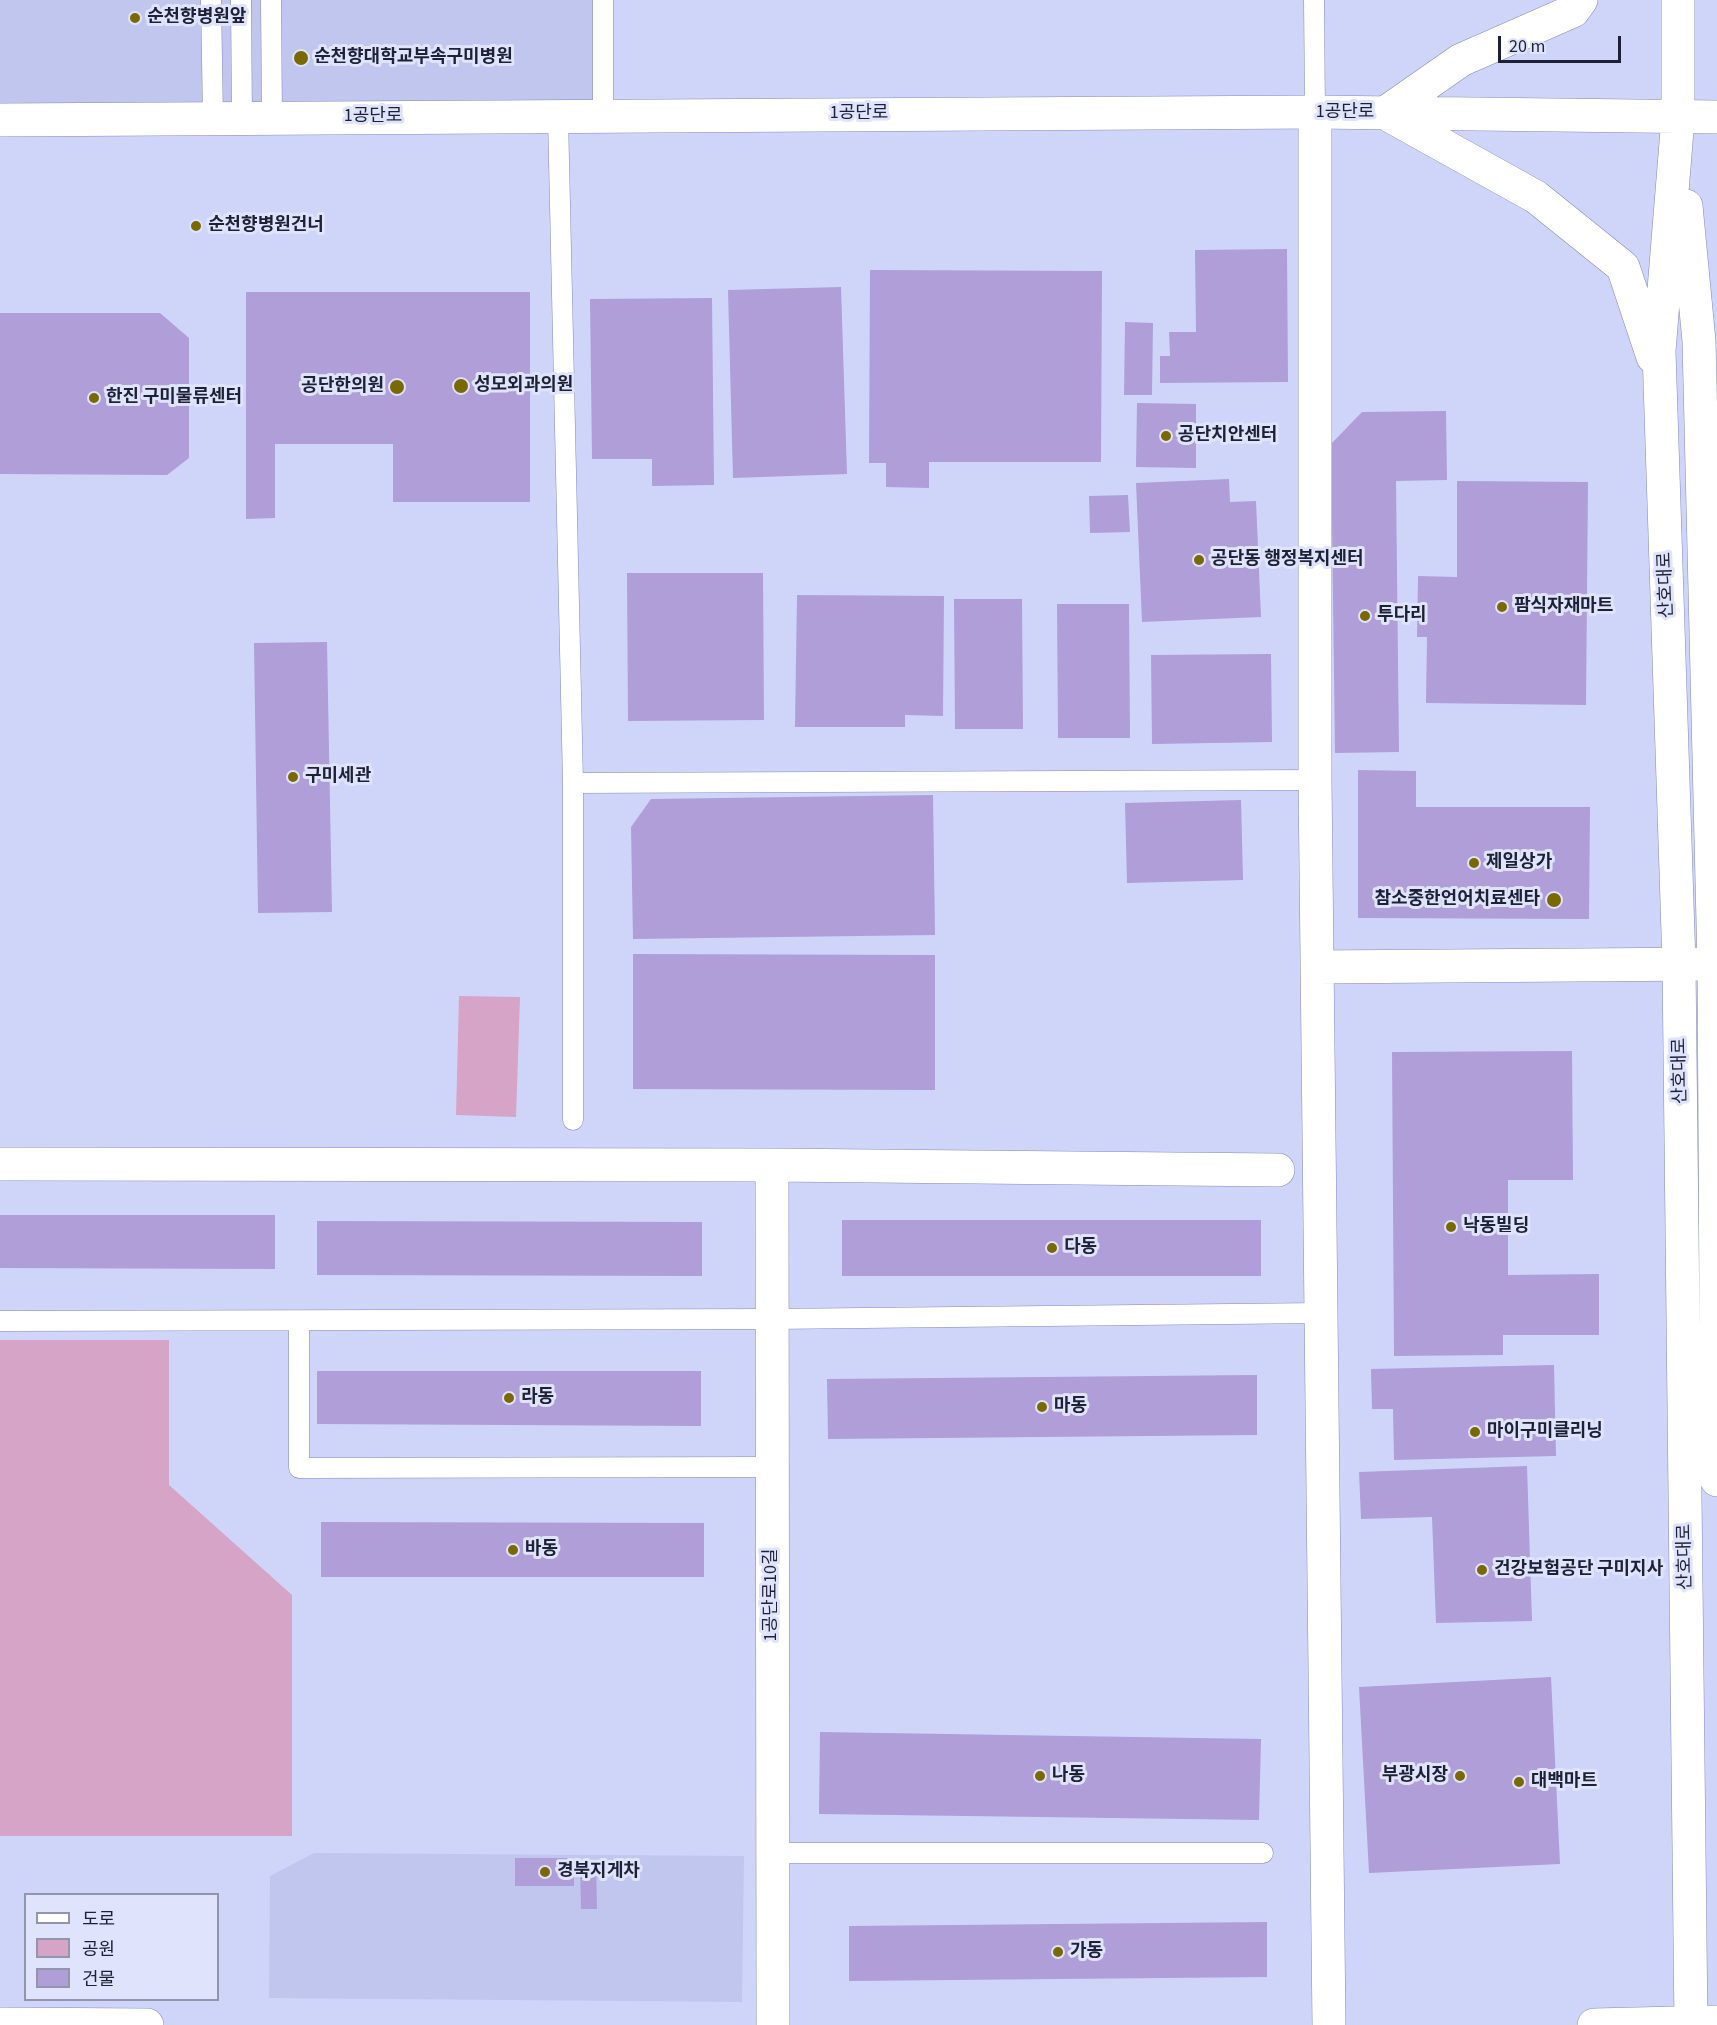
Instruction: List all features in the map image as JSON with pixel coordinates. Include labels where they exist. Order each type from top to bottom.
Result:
[{"type":"street","points":[[1581,0],[1573,11],[1461,60],[1385,113],[1536,197],[1623,267],[1660,379]]},
{"type":"street","name":"산호대로","points":[[1678,0],[1678,118],[1659,351],[1679,964],[1700,2023]]},
{"type":"street","name":"1공단로","points":[[0,120],[1315,112],[1717,117]]},
{"type":"street","points":[[1315,112],[1315,780],[1329,2025]]},
{"type":"street","name":"산호대로","points":[[1678,118],[1699,341],[1714,964],[1717,1480]]},
{"type":"street","points":[[1317,967],[1714,964]]},
{"type":"street","points":[[0,1164],[772,1165],[1278,1170]]},
{"type":"street","name":"1공단로10길","points":[[772,1165],[773,2025]]},
{"type":"street","points":[[1594,2025],[1700,2023]]},
{"type":"street","points":[[0,2024],[147,2025]]},
{"type":"lane","points":[[212,0],[242,118]]},
{"type":"lane","points":[[241,0],[242,118]]},
{"type":"lane","points":[[242,118],[271,0]]},
{"type":"lane","points":[[603,0],[603,116]]},
{"type":"lane","points":[[1314,0],[1315,112]]},
{"type":"lane","points":[[558,116],[573,783],[573,1120]]},
{"type":"lane","points":[[573,783],[1315,780]]},
{"type":"lane","points":[[0,1321],[772,1319],[1321,1313]]},
{"type":"lane","points":[[299,1321],[299,1468],[772,1467]]},
{"type":"lane","points":[[773,1853],[1263,1853]]},
{"type":"shaded area","name":"순천향대학교부속구미병원","points":[[0,0],[602,0],[603,116],[0,120]]},
{"type":"shaded area","name":"경북지게차","points":[[314,1853],[744,1856],[742,2002],[269,1998],[270,1876]]},
{"type":"green space","points":[[459,996],[520,997],[516,1117],[456,1115]]},
{"type":"green space","points":[[0,1340],[169,1340],[169,1485],[292,1595],[292,1836],[0,1836]]},
{"type":"building","points":[[1287,249],[1288,382],[1160,383],[1160,356],[1170,356],[1169,332],[1196,332],[1195,250]]},
{"type":"building","points":[[870,270],[1102,271],[1101,462],[929,462],[929,488],[886,487],[886,463],[869,463]]},
{"type":"building","points":[[841,287],[847,474],[733,478],[728,290]]},
{"type":"building","points":[[246,292],[530,292],[530,502],[393,502],[393,444],[275,444],[275,518],[246,519]]},
{"type":"building","points":[[712,298],[714,485],[652,486],[652,459],[592,459],[590,299]]},
{"type":"building","name":"한진 구미물류센터","points":[[0,313],[160,313],[189,338],[189,458],[167,475],[0,474]]},
{"type":"building","points":[[1125,322],[1153,323],[1152,395],[1124,395]]},
{"type":"building","name":"공단치안센터","points":[[1137,403],[1196,404],[1196,468],[1136,467]]},
{"type":"building","name":"투다리","points":[[1446,411],[1447,480],[1396,481],[1399,752],[1335,753],[1331,444],[1362,412]]},
{"type":"building","name":"공단동 행정복지센터","points":[[1229,479],[1230,502],[1256,501],[1261,617],[1142,622],[1136,483]]},
{"type":"building","name":"팜식자재마트","points":[[1457,481],[1588,482],[1586,705],[1426,703],[1427,637],[1417,637],[1418,576],[1457,577]]},
{"type":"building","points":[[1128,495],[1130,532],[1090,533],[1089,496]]},
{"type":"building","points":[[627,573],[763,573],[764,720],[628,721]]},
{"type":"building","points":[[797,595],[944,596],[943,716],[905,715],[905,727],[795,727]]},
{"type":"building","points":[[954,599],[1022,599],[1023,729],[955,729]]},
{"type":"building","points":[[1057,604],[1129,604],[1130,738],[1058,738]]},
{"type":"building","name":"구미세관","points":[[327,642],[332,912],[258,913],[254,643]]},
{"type":"building","points":[[1271,654],[1272,742],[1152,744],[1151,655]]},
{"type":"building","name":"제일상가","points":[[1358,770],[1416,771],[1416,807],[1590,807],[1589,919],[1358,918]]},
{"type":"building","points":[[933,795],[935,935],[633,939],[631,827],[651,799]]},
{"type":"building","points":[[1241,800],[1243,880],[1127,883],[1125,803]]},
{"type":"building","points":[[633,954],[935,955],[935,1090],[633,1089]]},
{"type":"building","name":"낙동빌딩","points":[[1572,1051],[1573,1180],[1508,1180],[1508,1275],[1599,1274],[1599,1335],[1503,1335],[1503,1355],[1394,1356],[1392,1052]]},
{"type":"building","points":[[0,1215],[275,1215],[275,1269],[0,1268]]},
{"type":"building","name":"다동","points":[[842,1220],[1261,1220],[1261,1276],[842,1276]]},
{"type":"building","points":[[317,1221],[702,1222],[702,1276],[317,1275]]},
{"type":"building","name":"마이구미클리닝","points":[[1554,1365],[1556,1456],[1394,1460],[1393,1409],[1372,1409],[1371,1369]]},
{"type":"building","name":"라동","points":[[317,1371],[701,1371],[701,1426],[317,1424]]},
{"type":"building","name":"마동","points":[[1257,1375],[1257,1435],[828,1439],[827,1379]]},
{"type":"building","name":"건강보험공단 구미지사","points":[[1527,1466],[1532,1621],[1436,1623],[1432,1517],[1361,1519],[1359,1472]]},
{"type":"building","name":"바동","points":[[321,1522],[704,1523],[704,1577],[321,1577]]},
{"type":"building","name":"부광시장","points":[[1551,1677],[1560,1864],[1369,1873],[1359,1687]]},
{"type":"building","name":"나동","points":[[820,1732],[1261,1739],[1259,1820],[819,1814]]},
{"type":"building","name":"경북지게차","points":[[515,1858],[574,1858],[574,1886],[515,1886]]},
{"type":"building","points":[[596,1862],[597,1909],[581,1909],[580,1863]]},
{"type":"building","name":"가동","points":[[1267,1922],[1267,1977],[849,1981],[849,1926]]},
{"type":"place","name":"순천향병원앞","points":[[135,18]]},
{"type":"place","name":"순천향대학교부속구미병원","points":[[301,58]]},
{"type":"place","name":"순천향병원건너","points":[[196,226]]},
{"type":"place","name":"성모외과의원","points":[[461,386]]},
{"type":"place","name":"공단한의원","points":[[397,387]]},
{"type":"place","name":"한진 구미물류센터","points":[[94,398]]},
{"type":"place","name":"공단치안센터","points":[[1166,436]]},
{"type":"place","name":"공단동 행정복지센터","points":[[1199,560]]},
{"type":"place","name":"팜식자재마트","points":[[1502,607]]},
{"type":"place","name":"투다리","points":[[1365,616]]},
{"type":"place","name":"구미세관","points":[[293,777]]},
{"type":"place","name":"제일상가","points":[[1474,863]]},
{"type":"place","name":"참소중한언어치료센타","points":[[1554,900]]},
{"type":"place","name":"낙동빌딩","points":[[1451,1227]]},
{"type":"place","name":"다동","points":[[1052,1248]]},
{"type":"place","name":"라동","points":[[509,1398]]},
{"type":"place","name":"마동","points":[[1042,1407]]},
{"type":"place","name":"마이구미클리닝","points":[[1475,1432]]},
{"type":"place","name":"바동","points":[[513,1550]]},
{"type":"place","name":"건강보험공단 구미지사","points":[[1482,1570]]},
{"type":"place","name":"나동","points":[[1040,1776]]},
{"type":"place","name":"부광시장","points":[[1460,1776]]},
{"type":"place","name":"대백마트","points":[[1519,1782]]},
{"type":"place","name":"경북지게차","points":[[545,1872]]},
{"type":"place","name":"가동","points":[[1058,1952]]}]
